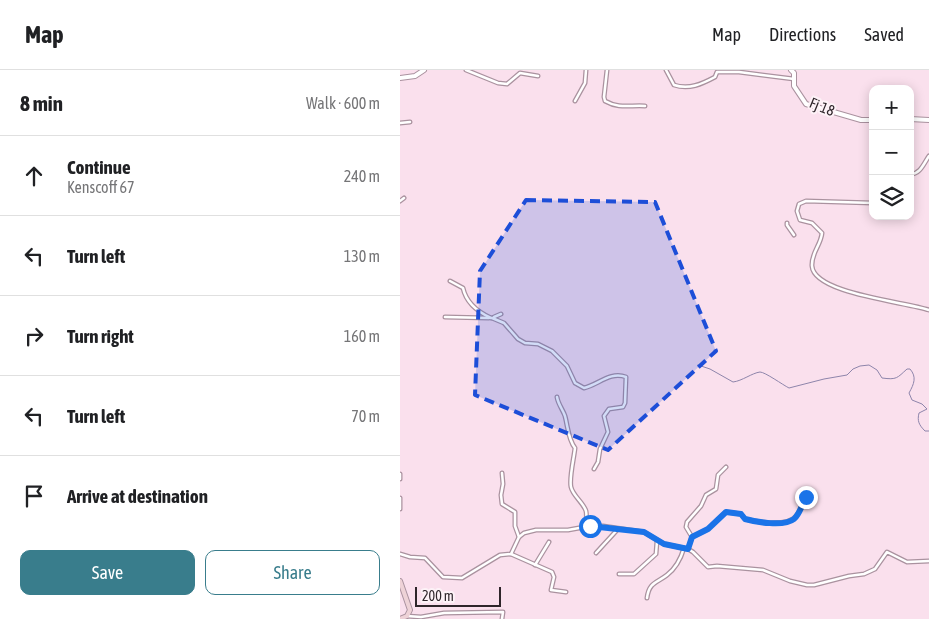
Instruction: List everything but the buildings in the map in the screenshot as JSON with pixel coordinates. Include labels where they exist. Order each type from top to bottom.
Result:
[{"type":"main road","points":[[400,581],[410,610],[407,616],[400,619]]},
{"type":"street","points":[[400,78],[415,76],[424,70]]},
{"type":"street","points":[[466,70],[498,83],[507,84],[520,73],[538,76]]},
{"type":"street","points":[[575,101],[585,83],[586,70]]},
{"type":"street","points":[[607,70],[605,100],[611,104],[623,107],[645,106]]},
{"type":"street","points":[[666,70],[674,85],[686,88],[702,84],[715,77],[716,71],[794,79]]},
{"type":"street","name":"Fj 18","points":[[791,70],[794,74],[794,86],[806,104],[861,120],[869,120]]},
{"type":"street","points":[[914,119],[929,120]]},
{"type":"street","points":[[400,123],[410,122]]},
{"type":"street","points":[[914,174],[919,172],[929,156]]},
{"type":"street","points":[[400,202],[404,198]]},
{"type":"street","points":[[869,203],[806,201],[799,204],[797,211],[800,220],[815,224],[822,233],[821,241],[813,254],[812,267],[815,276],[836,287],[929,310]]},
{"type":"street","points":[[787,223],[786,225],[794,235]]},
{"type":"street","points":[[450,281],[463,288],[465,297],[478,311],[504,323],[518,340],[538,344],[552,350],[567,366],[578,385],[584,388],[604,378],[626,377],[625,403],[623,406],[609,409],[604,416],[608,432],[594,469]]},
{"type":"street","points":[[445,318],[492,318],[501,314]]},
{"type":"street","points":[[557,397],[565,415],[566,425],[575,448],[570,485],[586,511],[586,527]]},
{"type":"street","points":[[692,537],[686,527],[687,522],[701,506],[706,495],[716,489],[718,475],[726,467]]},
{"type":"street","points":[[502,473],[502,502],[504,506],[515,512],[515,526],[519,537]]},
{"type":"street","points":[[400,474],[400,479]]},
{"type":"street","points":[[647,598],[653,584],[668,574],[679,561],[692,537],[708,529],[724,513],[741,514],[745,519],[761,523],[789,521],[797,515],[810,492]]},
{"type":"street","points":[[400,498],[400,508]]},
{"type":"street","points":[[511,554],[519,537],[524,533],[603,526],[618,530],[644,532],[657,541],[669,546],[693,552],[708,567],[763,570],[790,581],[807,585],[864,574],[875,569],[887,552],[907,562],[929,561]]},
{"type":"street","points":[[596,553],[618,530]]},
{"type":"street","points":[[619,574],[630,576],[642,569],[656,554],[657,541]]},
{"type":"street","points":[[535,566],[549,542]]},
{"type":"street","points":[[400,554],[410,558],[425,558],[436,572],[443,577],[452,579],[462,578],[500,555],[511,554],[548,570],[554,575],[552,590],[566,592]]},
{"type":"street","points":[[407,616],[421,617],[444,614],[503,612],[502,619]]},
{"type":"highlighted area","points":[[526,200],[655,202],[716,351],[608,450],[475,395],[480,271]]},
{"type":"waterway","points":[[698,365],[710,369],[733,382],[760,372],[789,388],[847,375],[853,369],[860,366],[869,365],[877,370],[882,378],[887,379],[896,378],[907,369],[910,369],[914,375],[914,381],[909,393],[912,400],[922,404],[927,409],[919,413],[918,421],[925,431],[929,431]]},
{"type":"route","points":[[590,526],[644,532],[657,541],[669,546],[688,549],[692,537],[715,524],[726,512],[741,514],[745,519],[761,523],[789,521],[797,515],[806,497]]}]
